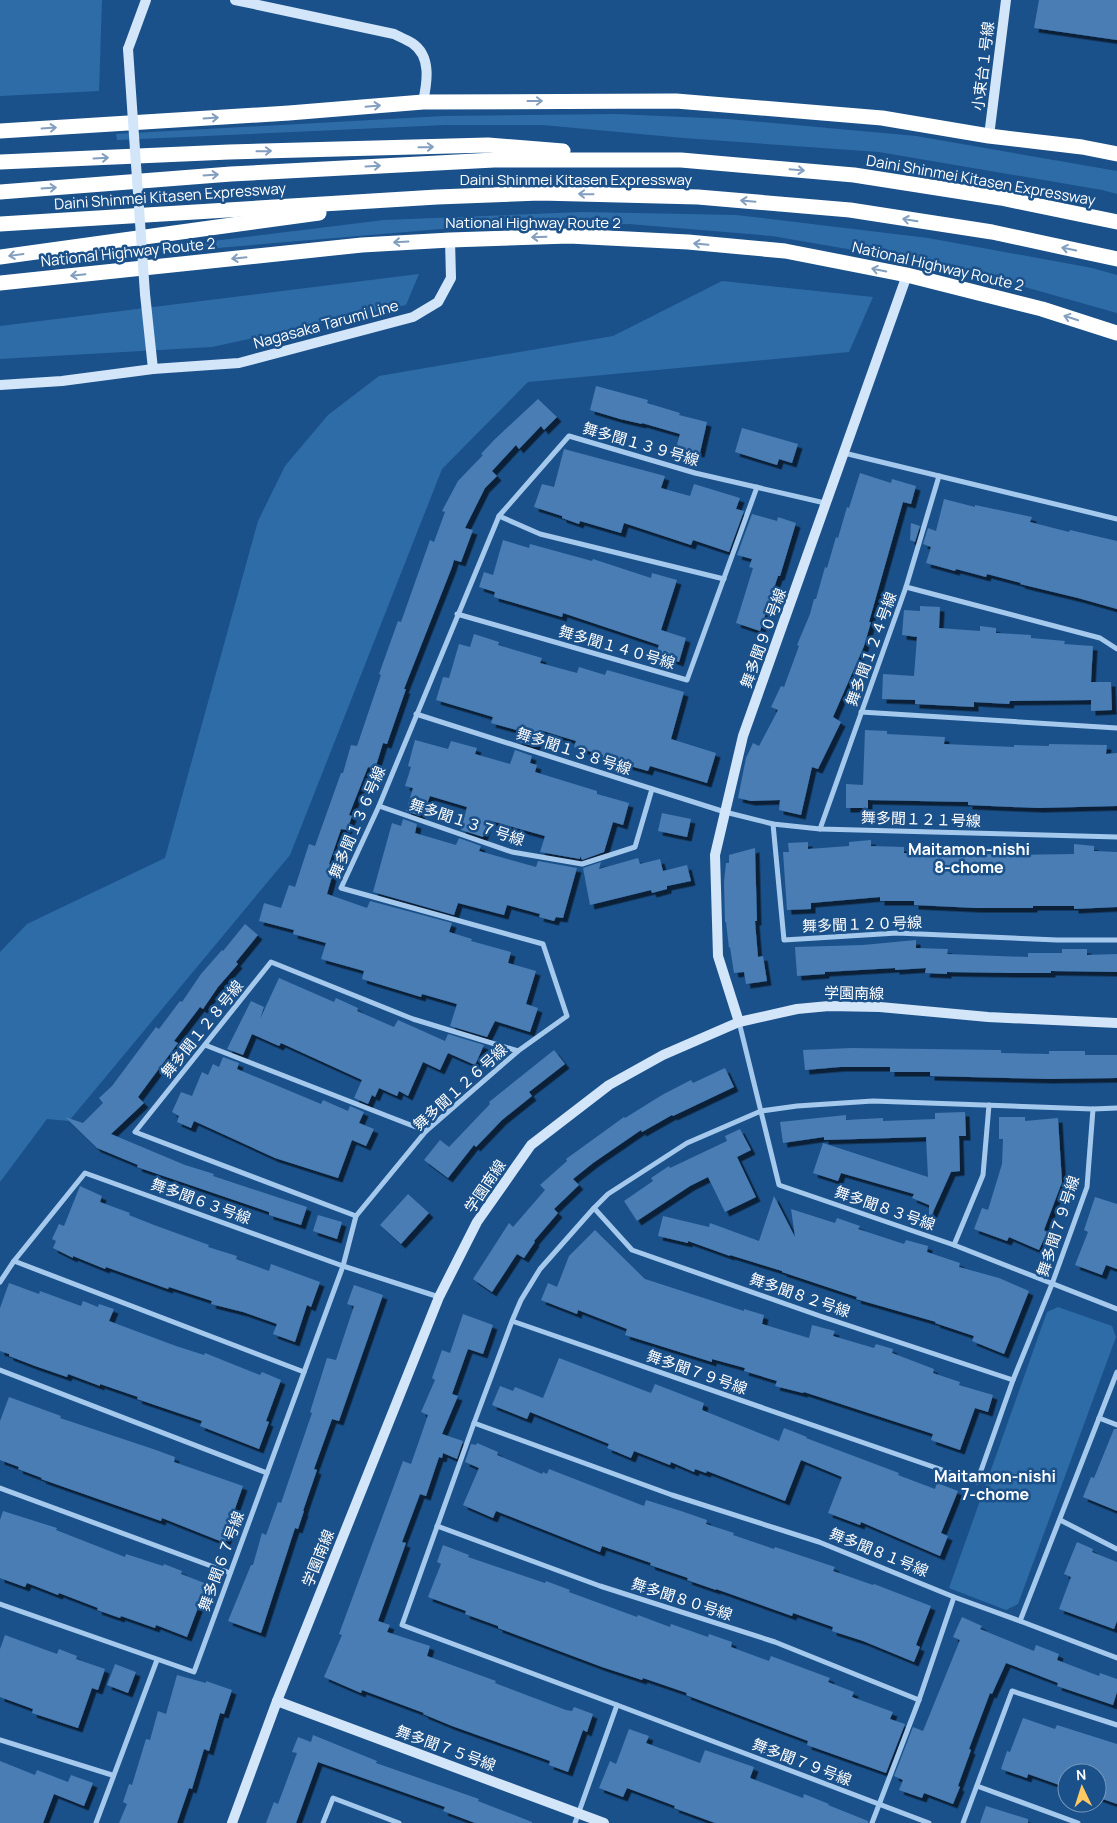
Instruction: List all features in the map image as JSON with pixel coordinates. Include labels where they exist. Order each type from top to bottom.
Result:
[{"type":"highway","points":[[0,131],[289,113],[423,102],[676,101],[882,118],[989,136],[1082,147],[1117,154]]},
{"type":"highway","points":[[0,162],[229,152],[488,145],[681,160]]},
{"type":"highway","name":"Daini Shinmei Kitasen Expressway","points":[[0,192],[231,174],[494,160],[681,160],[854,175],[1001,198],[1117,222]]},
{"type":"highway","name":"Daini Shinmei Kitasen Expressway","points":[[0,224],[437,197],[540,193],[698,196],[859,212],[992,232],[1117,259]]},
{"type":"highway","points":[[0,258],[437,197]]},
{"type":"highway","name":"National Highway Route 2","points":[[0,283],[362,244],[569,236],[688,242],[785,251],[907,275],[1042,308],[1117,333]]},
{"type":"street","points":[[146,0],[128,49],[145,294],[153,369]]},
{"type":"street","points":[[235,0],[394,34],[414,44],[423,56],[428,77],[423,102]]},
{"type":"street","name":"小束台１号線","points":[[989,136],[1006,0]]},
{"type":"street","name":"Nagasaka Tarumi Line","points":[[0,385],[62,382],[153,369],[239,363],[413,317],[438,302],[451,278],[450,240]]},
{"type":"street","name":"舞多聞９０号線","points":[[739,1022],[718,956],[715,855],[743,736],[907,275]]},
{"type":"street","name":"舞多聞１３９号線","points":[[458,614],[499,516],[569,436],[695,472],[827,503]]},
{"type":"street","points":[[844,453],[1117,520]]},
{"type":"street","name":"舞多聞１２４号線","points":[[820,829],[906,587],[939,476]]},
{"type":"street","name":"舞多聞１４０号線","points":[[458,614],[687,680],[757,487]]},
{"type":"street","points":[[499,516],[540,534],[724,579]]},
{"type":"street","points":[[906,587],[1100,638],[1117,649]]},
{"type":"street","name":"舞多聞１３６号線","points":[[458,614],[379,806],[341,888],[543,944],[567,1016]]},
{"type":"street","points":[[862,712],[1117,728]]},
{"type":"street","name":"舞多聞１３８号線","points":[[416,714],[725,812]]},
{"type":"street","name":"舞多聞１３７号線","points":[[379,806],[512,852],[582,864],[635,847],[652,789]]},
{"type":"street","name":"舞多聞１２１号線","points":[[725,812],[773,824],[820,829],[1117,837]]},
{"type":"street","name":"舞多聞１２０号線","points":[[773,824],[784,940],[897,933],[1058,940],[1117,940]]},
{"type":"street","name":"舞多聞１２８号線","points":[[356,1216],[135,1132],[271,962],[413,1019],[518,1051]]},
{"type":"street","name":"学園南線","points":[[232,1823],[277,1701],[439,1297],[478,1222],[531,1145],[609,1084],[663,1055],[739,1022],[797,1009],[829,1006],[880,1008],[988,1017],[1117,1023]]},
{"type":"street","name":"舞多聞１２６号線","points":[[343,1266],[356,1216],[426,1131],[518,1051],[567,1016]]},
{"type":"street","points":[[739,1022],[761,1111]]},
{"type":"street","points":[[205,1045],[426,1131]]},
{"type":"street","name":"舞多聞７９号線","points":[[512,1321],[978,1482],[1013,1380],[1052,1284],[1087,1186],[1094,1110],[873,1101],[797,1106],[761,1111],[687,1143],[608,1194],[540,1269],[522,1300],[512,1321],[436,1526],[402,1626],[929,1823]]},
{"type":"street","points":[[954,1245],[983,1175],[988,1105]]},
{"type":"street","points":[[1094,1110],[1117,1108]]},
{"type":"street","name":"舞多聞８３号線","points":[[761,1111],[779,1185],[954,1245],[1052,1284]]},
{"type":"street","name":"舞多聞６３号線","points":[[0,1282],[14,1261],[85,1173],[343,1266],[439,1297]]},
{"type":"street","name":"舞多聞８２号線","points":[[594,1208],[632,1250],[829,1319],[1013,1380]]},
{"type":"street","points":[[14,1261],[304,1372]]},
{"type":"street","name":"舞多聞６７号線","points":[[0,1604],[194,1672],[343,1266]]},
{"type":"street","points":[[1052,1284],[1117,1309]]},
{"type":"street","points":[[0,1370],[267,1473]]},
{"type":"street","points":[[1020,1622],[1117,1372]]},
{"type":"street","points":[[1100,1418],[1117,1425]]},
{"type":"street","name":"舞多聞８１号線","points":[[474,1423],[672,1495],[819,1542],[954,1597],[1117,1658]]},
{"type":"street","points":[[0,1488],[230,1573]]},
{"type":"street","points":[[1060,1520],[1117,1549]]},
{"type":"street","name":"舞多聞８０号線","points":[[436,1526],[600,1586],[775,1642],[919,1700]]},
{"type":"street","points":[[872,1823],[919,1700],[954,1597]]},
{"type":"street","points":[[96,1823],[112,1775],[157,1660]]},
{"type":"street","points":[[963,1823],[1012,1691],[1117,1725]]},
{"type":"street","name":"舞多聞７５号線","points":[[277,1701],[577,1818],[604,1823]]},
{"type":"street","points":[[577,1818],[617,1705]]},
{"type":"street","points":[[0,1740],[112,1775]]},
{"type":"street","points":[[977,1786],[1078,1823]]},
{"type":"street","points":[[323,1823],[333,1798],[399,1823]]},
{"type":"shaded area","points":[[0,0],[102,0],[99,91],[0,96]]},
{"type":"shaded area","points":[[616,114],[728,119],[916,136],[1117,171],[1117,194],[879,152],[683,138],[543,125],[445,125],[117,140],[116,134],[444,116]]},
{"type":"shaded area","points":[[582,212],[736,215],[928,238],[1092,268],[1117,275],[1117,313],[958,268],[772,236],[629,224],[453,228],[181,251],[180,245],[384,220]]},
{"type":"shaded area","points":[[419,274],[406,305],[212,347],[0,359],[0,326]]},
{"type":"shaded area","points":[[722,281],[873,297],[849,352],[528,382],[442,469],[290,855],[69,1121],[47,1119],[0,1182],[0,952],[27,924],[165,858],[258,521],[285,466],[328,415],[379,376],[613,336]]},
{"type":"shaded area","points":[[1058,1307],[1112,1326],[1116,1337],[1018,1604],[1006,1610],[949,1588],[1047,1312]]},
{"type":"building","points":[[1039,0],[1117,0],[1117,40],[1034,28]]},
{"type":"building","points":[[596,386],[648,400],[647,403],[680,413],[679,415],[707,422],[700,453],[676,448],[680,434],[590,410]]},
{"type":"building","points":[[538,399],[557,417],[544,430],[541,426],[519,449],[516,445],[492,471],[497,476],[485,488],[465,528],[473,530],[461,562],[454,560],[404,689],[406,689],[387,744],[383,743],[375,769],[368,767],[349,815],[352,816],[347,830],[341,829],[329,864],[335,866],[327,894],[367,908],[370,901],[452,923],[449,932],[472,939],[471,941],[511,952],[508,963],[536,971],[526,1004],[538,1008],[530,1032],[495,1021],[487,1037],[450,1026],[457,1004],[422,994],[421,997],[362,979],[364,971],[321,959],[326,943],[293,934],[294,930],[259,921],[264,903],[281,908],[289,885],[295,887],[309,844],[315,846],[341,773],[343,773],[351,745],[357,746],[381,675],[379,674],[398,621],[401,622],[430,540],[434,542],[445,512],[442,511],[458,481],[483,455],[481,454],[494,440]]},
{"type":"building","points":[[742,428],[798,444],[792,463],[779,459],[777,465],[735,452]]},
{"type":"building","points":[[564,449],[665,476],[661,488],[690,496],[694,484],[740,498],[736,509],[744,511],[729,552],[693,540],[691,545],[624,523],[621,533],[580,521],[579,524],[534,507],[542,484],[554,487]]},
{"type":"building","points":[[860,473],[891,483],[892,479],[916,486],[911,504],[903,502],[864,646],[833,717],[841,722],[818,769],[812,767],[801,815],[779,810],[780,800],[751,801],[738,798],[746,758],[753,743],[759,746],[778,710],[771,707],[781,686],[784,687],[799,646],[797,645],[814,599],[816,599],[825,567],[827,568],[836,537],[838,538]]},
{"type":"building","points":[[944,499],[975,507],[975,505],[1032,517],[1030,522],[1117,541],[1117,609],[987,574],[986,577],[926,563],[931,547],[923,544],[928,528],[936,531]]},
{"type":"building","points":[[752,514],[777,521],[778,517],[796,523],[780,576],[778,576],[760,631],[736,623],[753,568],[749,567],[752,559],[737,555]]},
{"type":"building","points":[[911,523],[920,526],[915,542],[910,540]]},
{"type":"building","points":[[503,540],[529,548],[530,544],[592,561],[593,559],[651,578],[652,573],[677,580],[661,630],[686,638],[679,662],[656,654],[659,645],[563,613],[562,617],[494,597],[495,592],[479,587],[484,572],[493,575]]},
{"type":"building","points":[[920,606],[940,607],[939,628],[980,631],[980,626],[996,628],[996,633],[1031,635],[1031,638],[1065,641],[1064,644],[1093,646],[1091,682],[1111,682],[1112,710],[1091,711],[1091,700],[1010,701],[1009,704],[974,702],[974,707],[915,704],[915,700],[882,699],[883,674],[914,676],[917,637],[902,635],[904,610],[920,611]]},
{"type":"building","points":[[474,634],[499,642],[498,645],[542,658],[540,663],[577,673],[579,667],[605,675],[607,670],[684,692],[671,739],[716,753],[707,783],[650,766],[648,771],[602,758],[603,755],[574,747],[576,741],[540,730],[535,747],[517,741],[520,731],[491,723],[493,717],[436,700],[443,677],[449,678],[459,644],[470,647]]},
{"type":"building","points":[[865,730],[887,731],[887,734],[945,737],[944,744],[1014,747],[1014,745],[1049,746],[1049,744],[1107,745],[1106,754],[1117,753],[1117,806],[1038,808],[968,805],[968,802],[868,800],[868,808],[846,808],[846,784],[863,785]]},
{"type":"building","points":[[415,740],[448,749],[451,741],[477,748],[475,754],[510,764],[515,750],[532,756],[530,763],[537,765],[535,772],[629,803],[623,825],[613,822],[604,852],[582,860],[580,856],[580,859],[540,852],[545,836],[488,820],[483,837],[461,830],[467,807],[430,796],[427,804],[424,803],[420,816],[406,811],[413,788],[405,786],[411,767],[408,766]]},
{"type":"building","points":[[662,813],[691,819],[687,837],[658,831]]},
{"type":"building","points":[[403,819],[417,824],[415,833],[456,845],[459,838],[481,846],[479,851],[536,867],[538,861],[577,868],[563,918],[556,917],[554,921],[539,917],[540,914],[507,905],[504,915],[458,903],[454,915],[373,892],[392,823],[401,826]]},
{"type":"building","points":[[871,840],[871,846],[904,847],[904,853],[975,856],[975,853],[1005,855],[1074,854],[1074,844],[1094,846],[1094,851],[1117,852],[1117,907],[1074,909],[1074,906],[976,908],[914,905],[914,901],[880,901],[880,897],[811,903],[811,909],[787,910],[783,852],[789,852],[788,843],[808,842],[808,849],[849,846],[849,842]]},
{"type":"building","points":[[755,848],[757,921],[755,921],[758,957],[763,956],[767,981],[746,984],[744,972],[734,973],[725,922],[724,882],[729,855]]},
{"type":"building","points":[[638,858],[640,864],[660,859],[663,871],[687,865],[691,881],[667,886],[667,889],[652,893],[651,890],[590,905],[583,868],[601,862],[599,869]]},
{"type":"building","points":[[245,924],[258,935],[236,962],[238,964],[218,987],[203,1009],[200,1007],[174,1041],[178,1043],[138,1097],[144,1103],[111,1134],[185,1165],[214,1174],[213,1176],[307,1207],[301,1225],[269,1215],[269,1212],[137,1167],[138,1165],[97,1148],[65,1117],[83,1123],[103,1103],[99,1098],[112,1086],[156,1027],[159,1029],[180,1001],[182,1002],[201,974]]},
{"type":"building","points":[[916,940],[916,948],[948,949],[947,954],[1028,957],[1028,953],[1062,953],[1062,949],[1087,949],[1087,955],[1117,954],[1117,972],[947,972],[947,974],[925,973],[926,968],[895,970],[895,968],[825,972],[825,974],[797,976],[795,947],[863,945]]},
{"type":"building","points":[[279,978],[334,1002],[336,998],[358,1008],[357,1011],[394,1027],[398,1020],[445,1041],[448,1034],[484,1045],[475,1065],[448,1053],[440,1070],[423,1062],[408,1096],[399,1091],[397,1096],[379,1088],[375,1097],[372,1095],[368,1104],[354,1098],[362,1080],[281,1043],[279,1046],[252,1034],[243,1055],[227,1049],[251,1001],[264,1007],[260,1019]]},
{"type":"building","points":[[852,1048],[1001,1050],[1001,1053],[1049,1054],[1049,1051],[1085,1051],[1085,1055],[1117,1055],[1117,1078],[1049,1079],[930,1076],[930,1072],[890,1072],[890,1067],[840,1067],[805,1070],[803,1050]]},
{"type":"building","points":[[554,1050],[565,1064],[529,1092],[532,1096],[502,1120],[476,1147],[474,1145],[448,1178],[424,1160],[440,1140],[449,1147],[490,1104],[489,1102]]},
{"type":"building","points":[[223,1057],[239,1063],[237,1069],[321,1104],[323,1100],[348,1111],[350,1106],[364,1112],[359,1123],[374,1129],[366,1146],[352,1140],[338,1178],[275,1158],[194,1121],[191,1128],[177,1122],[179,1116],[172,1112],[181,1092],[192,1096],[202,1072],[208,1075],[213,1064],[219,1067]]},
{"type":"building","points":[[725,1068],[734,1087],[672,1115],[642,1132],[641,1130],[573,1179],[579,1185],[554,1209],[558,1213],[534,1241],[524,1258],[517,1254],[492,1292],[473,1279],[509,1223],[513,1227],[545,1190],[540,1185],[567,1161],[566,1159],[624,1117],[662,1095],[691,1080],[693,1083]]},
{"type":"building","points":[[965,1112],[966,1136],[959,1136],[960,1171],[951,1172],[929,1221],[929,1205],[912,1198],[914,1194],[841,1173],[838,1181],[813,1173],[823,1143],[928,1177],[926,1137],[824,1140],[824,1137],[783,1143],[780,1122],[846,1115],[846,1120],[883,1118],[883,1121],[935,1119],[935,1113]]},
{"type":"building","points":[[999,1117],[1025,1117],[1025,1121],[1058,1118],[1062,1182],[1044,1230],[1047,1232],[1039,1250],[1009,1237],[1007,1241],[974,1229],[982,1208],[988,1210],[1002,1164],[1003,1139],[999,1139]]},
{"type":"building","points":[[740,1129],[751,1150],[737,1157],[756,1197],[725,1212],[708,1177],[690,1186],[637,1221],[624,1201],[653,1181],[651,1178],[669,1166],[670,1168],[727,1141],[725,1136]]},
{"type":"building","points":[[80,1186],[102,1196],[100,1202],[130,1213],[129,1215],[154,1225],[209,1245],[208,1247],[237,1256],[236,1259],[269,1271],[271,1264],[320,1282],[311,1307],[307,1305],[295,1342],[273,1334],[277,1324],[243,1312],[211,1304],[212,1301],[169,1287],[168,1289],[106,1267],[105,1269],[73,1256],[73,1258],[53,1248],[56,1241],[52,1239],[59,1224],[64,1226]]},
{"type":"building","points":[[408,1194],[429,1213],[401,1244],[380,1225]]},
{"type":"building","points":[[774,1196],[795,1237],[791,1209],[835,1223],[837,1218],[860,1226],[858,1229],[904,1244],[906,1240],[928,1246],[927,1252],[960,1263],[959,1267],[999,1278],[1029,1291],[1004,1354],[972,1341],[974,1336],[936,1322],[856,1299],[857,1297],[782,1271],[730,1256],[688,1241],[688,1243],[658,1236],[663,1216],[709,1227],[710,1223],[759,1241]]},
{"type":"building","points":[[1095,1197],[1117,1204],[1117,1269],[1106,1265],[1102,1275],[1075,1265],[1088,1232],[1084,1230]]},
{"type":"building","points":[[318,1215],[342,1222],[337,1239],[313,1231]]},
{"type":"building","points":[[595,1230],[645,1279],[744,1311],[744,1309],[764,1315],[762,1324],[809,1338],[812,1325],[835,1331],[833,1336],[874,1348],[876,1344],[893,1349],[892,1353],[934,1369],[933,1373],[960,1382],[959,1385],[993,1395],[988,1412],[975,1408],[960,1450],[931,1440],[933,1434],[804,1392],[775,1386],[777,1381],[744,1371],[745,1368],[712,1359],[712,1362],[625,1335],[627,1329],[578,1310],[577,1314],[541,1300],[548,1283],[557,1287],[569,1256]]},
{"type":"building","points":[[9,1283],[39,1294],[40,1291],[81,1306],[83,1301],[98,1307],[99,1304],[114,1309],[109,1321],[176,1346],[204,1355],[205,1353],[260,1375],[262,1372],[281,1380],[266,1421],[269,1422],[259,1449],[200,1426],[202,1421],[100,1384],[100,1386],[68,1374],[67,1377],[35,1366],[0,1351],[0,1308]]},
{"type":"building","points":[[354,1285],[383,1295],[339,1421],[332,1419],[314,1469],[317,1470],[304,1511],[298,1529],[295,1528],[261,1633],[228,1621],[251,1565],[253,1565],[262,1533],[266,1535],[278,1502],[281,1503],[312,1413],[310,1412],[327,1358],[336,1360],[354,1306],[347,1304]]},
{"type":"building","points":[[463,1314],[493,1325],[483,1354],[468,1349],[452,1394],[458,1396],[442,1434],[463,1441],[457,1459],[443,1453],[442,1458],[439,1457],[426,1496],[420,1494],[402,1542],[406,1543],[378,1621],[390,1625],[387,1632],[430,1646],[427,1656],[496,1681],[495,1683],[566,1710],[572,1711],[574,1707],[593,1714],[587,1732],[583,1730],[568,1772],[549,1765],[550,1761],[452,1726],[424,1713],[362,1690],[361,1693],[324,1677],[342,1635],[339,1634],[403,1461],[411,1464],[428,1415],[421,1412],[435,1380],[432,1378],[442,1350],[450,1353]]},
{"type":"building","points":[[559,1358],[651,1393],[655,1384],[704,1403],[702,1410],[779,1441],[784,1428],[935,1489],[937,1483],[958,1491],[941,1533],[948,1536],[940,1556],[861,1522],[860,1525],[828,1513],[842,1477],[801,1460],[785,1501],[707,1471],[706,1473],[695,1469],[694,1472],[671,1462],[670,1465],[634,1451],[631,1458],[607,1448],[609,1444],[530,1412],[527,1419],[492,1405],[500,1386],[513,1391],[515,1387],[543,1398]]},
{"type":"building","points":[[9,1397],[61,1416],[60,1418],[175,1457],[174,1462],[243,1486],[231,1520],[234,1521],[225,1543],[162,1518],[161,1521],[41,1479],[18,1469],[19,1467],[0,1460],[0,1421]]},
{"type":"building","points":[[1114,1429],[1117,1429],[1117,1511],[1083,1497],[1091,1477],[1094,1478]]},
{"type":"building","points":[[477,1443],[498,1452],[497,1455],[542,1474],[543,1472],[547,1474],[549,1469],[644,1506],[646,1500],[681,1511],[707,1520],[706,1524],[734,1533],[733,1535],[835,1567],[833,1571],[874,1584],[931,1606],[916,1645],[920,1647],[914,1662],[863,1641],[832,1631],[833,1627],[793,1613],[792,1616],[687,1580],[688,1578],[650,1565],[651,1563],[602,1546],[600,1552],[496,1511],[493,1518],[463,1505],[479,1468],[465,1462],[471,1444],[476,1445]]},
{"type":"building","points":[[3,1511],[57,1528],[56,1530],[125,1557],[126,1554],[163,1566],[164,1564],[182,1571],[181,1574],[207,1584],[187,1637],[156,1625],[155,1628],[121,1616],[120,1618],[59,1593],[58,1595],[27,1583],[25,1587],[0,1578],[0,1520]]},
{"type":"building","points":[[1077,1542],[1093,1549],[1092,1552],[1117,1562],[1117,1621],[1114,1629],[1059,1609],[1071,1577],[1064,1574]]},
{"type":"building","points":[[443,1545],[469,1555],[468,1557],[545,1583],[546,1581],[570,1590],[569,1592],[637,1617],[638,1615],[670,1627],[671,1624],[708,1637],[709,1634],[732,1642],[731,1647],[769,1661],[771,1656],[830,1678],[828,1682],[854,1692],[852,1697],[893,1712],[890,1719],[905,1724],[886,1773],[807,1745],[808,1741],[686,1695],[687,1693],[602,1667],[498,1628],[498,1626],[465,1614],[466,1611],[428,1597],[441,1564],[437,1562]]},
{"type":"building","points":[[962,1617],[982,1626],[980,1629],[1034,1651],[1036,1645],[1059,1654],[1057,1660],[1099,1676],[1100,1673],[1117,1679],[1117,1692],[1113,1705],[1057,1686],[1058,1683],[1006,1663],[992,1694],[990,1693],[969,1749],[971,1750],[953,1804],[924,1793],[922,1798],[899,1790],[903,1780],[894,1776],[913,1727],[923,1731],[960,1640],[953,1637]]},
{"type":"building","points":[[5,1635],[57,1654],[59,1649],[77,1656],[76,1659],[105,1669],[98,1690],[92,1688],[78,1728],[32,1713],[33,1709],[0,1697],[0,1649]]},
{"type":"building","points":[[115,1664],[136,1672],[128,1693],[107,1685]]},
{"type":"building","points":[[177,1675],[206,1683],[206,1681],[232,1690],[224,1714],[220,1713],[209,1751],[204,1749],[192,1789],[189,1788],[177,1823],[119,1823],[127,1804],[123,1802],[129,1784],[132,1785],[146,1739],[150,1740],[158,1711],[166,1714]]},
{"type":"building","points":[[1023,1718],[1055,1729],[1057,1725],[1117,1744],[1117,1804],[1107,1800],[1107,1763],[1057,1763],[1057,1784],[1028,1774],[1027,1778],[1001,1769],[1007,1751],[1010,1752]]},
{"type":"building","points":[[629,1729],[649,1736],[646,1743],[700,1763],[705,1750],[754,1767],[750,1778],[803,1798],[804,1794],[868,1821],[868,1823],[715,1823],[627,1788],[623,1797],[599,1788],[610,1761],[616,1764]]},
{"type":"building","points":[[313,1735],[377,1761],[376,1763],[479,1799],[478,1801],[532,1823],[475,1823],[443,1811],[445,1807],[318,1762],[296,1823],[266,1823],[274,1802],[278,1804],[297,1753],[292,1752],[298,1737],[311,1742]]},
{"type":"building","points":[[0,1761],[35,1775],[37,1770],[68,1782],[71,1775],[93,1783],[84,1806],[54,1794],[43,1823],[0,1823]]},
{"type":"building","points":[[986,1806],[1028,1819],[1028,1823],[980,1823]]},
{"type":"district","name":"Maitamon-nishi 8-chome","points":[[969,858]]},
{"type":"district","name":"Maitamon-nishi 7-chome","points":[[995,1485]]}]
